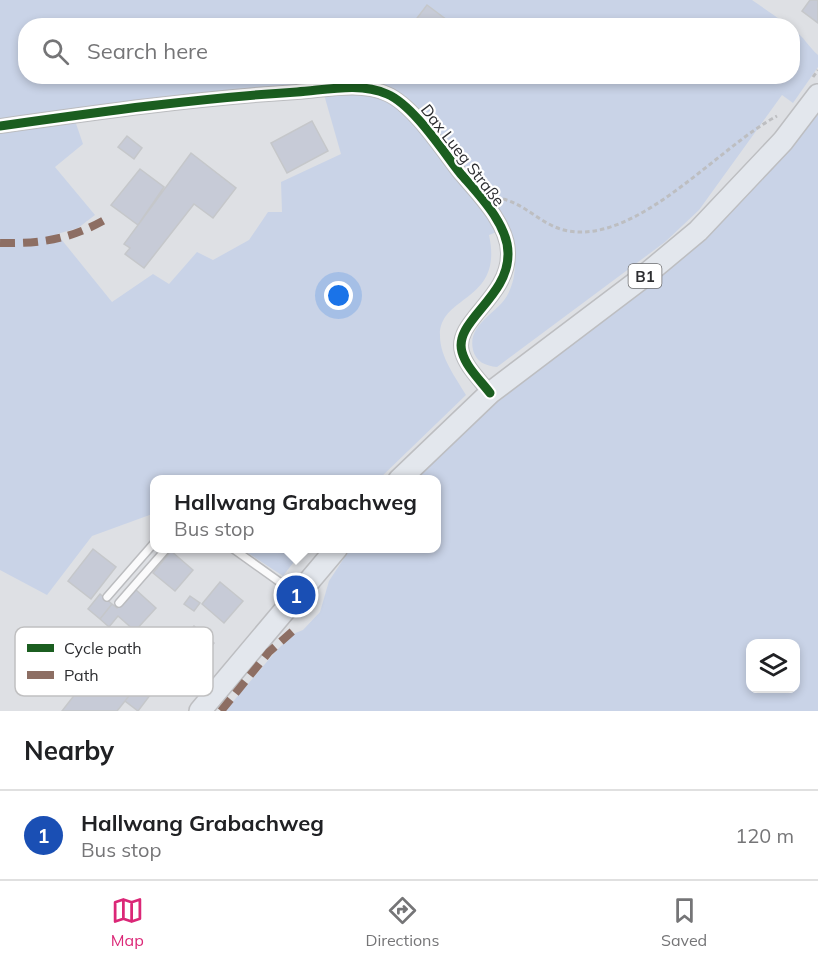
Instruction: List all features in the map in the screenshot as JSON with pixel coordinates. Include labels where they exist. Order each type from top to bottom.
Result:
[{"type":"main road","name":"B1","points":[[404,475],[490,393],[638,281],[698,231],[776,149],[815,87]]},
{"type":"main road","points":[[213,695],[333,553]]},
{"type":"main road","points":[[200,711],[212,696]]},
{"type":"street","name":"Dax Lueg Straße","points":[[0,126],[171,102],[370,88],[389,94],[405,106],[480,197],[505,237],[508,254],[504,277],[497,291],[464,328],[461,351],[490,393]]},
{"type":"lane","points":[[107,597],[150,548]]},
{"type":"lane","points":[[119,603],[163,553]]},
{"type":"lane","points":[[238,553],[296,595]]},
{"type":"path","points":[[815,87],[818,70]]},
{"type":"path","points":[[480,197],[513,202],[540,222],[557,228],[578,231],[603,230],[627,220],[665,198],[768,121],[784,112]]},
{"type":"shaded area","points":[[0,0],[752,0],[778,18],[18,18],[18,84],[321,84],[800,84],[800,35],[818,55],[818,67],[793,103],[782,95],[699,210],[665,242],[497,367],[479,360],[474,354],[472,341],[479,326],[508,294],[514,277],[515,260],[509,227],[489,235],[491,257],[488,274],[480,286],[449,312],[442,322],[440,336],[443,352],[466,395],[383,475],[150,475],[150,515],[92,536],[47,595],[0,570]],"holes":[[[321,84],[341,154],[281,182],[282,212],[268,212],[249,240],[213,260],[197,252],[169,284],[153,274],[112,302],[57,234],[78,228],[95,215],[55,167],[83,144],[71,109],[154,98]]]},
{"type":"shaded area","points":[[818,111],[818,711],[225,711],[276,651],[293,634],[303,630],[320,612],[329,581],[347,553],[441,553],[441,475],[415,475],[500,397],[646,289],[698,244],[739,204]]},
{"type":"shaded area","points":[[248,553],[301,553],[283,576]]},
{"type":"building","points":[[810,0],[818,0],[818,23],[802,11]]},
{"type":"building","points":[[427,5],[444,18],[417,18]]},
{"type":"building","points":[[312,121],[328,151],[287,173],[271,143]]},
{"type":"building","points":[[127,136],[142,148],[134,159],[118,147]]},
{"type":"building","points":[[191,153],[236,188],[213,218],[194,204],[144,268],[125,254],[130,248],[124,244]]},
{"type":"building","points":[[140,169],[164,187],[138,225],[111,205]]},
{"type":"building","points":[[93,549],[116,567],[91,599],[68,581]]},
{"type":"building","points":[[169,553],[173,553],[193,570],[175,591],[153,573]]},
{"type":"building","points":[[220,582],[243,601],[224,623],[202,604]]},
{"type":"building","points":[[135,589],[156,608],[139,627],[130,627],[118,616],[109,627],[100,619],[112,604],[117,608]]},
{"type":"building","points":[[100,594],[112,604],[100,619],[88,609]]},
{"type":"building","points":[[190,596],[200,603],[194,611],[184,604]]},
{"type":"building","points":[[74,696],[129,696],[117,711],[62,711]]},
{"type":"building","points":[[129,696],[149,696],[138,711],[125,701]]},
{"type":"marked path","points":[[0,243],[56,239],[82,231],[108,218]]},
{"type":"marked path","points":[[221,711],[269,652],[294,630]]},
{"type":"cycle path","points":[[0,126],[186,102],[331,89],[366,88],[387,94],[407,108],[426,129],[491,210],[507,242],[506,269],[500,283],[473,319],[461,341],[462,352],[467,363],[490,393]]},
{"type":"place","name":"Hallwang Grabachweg","points":[[296,595]]}]
